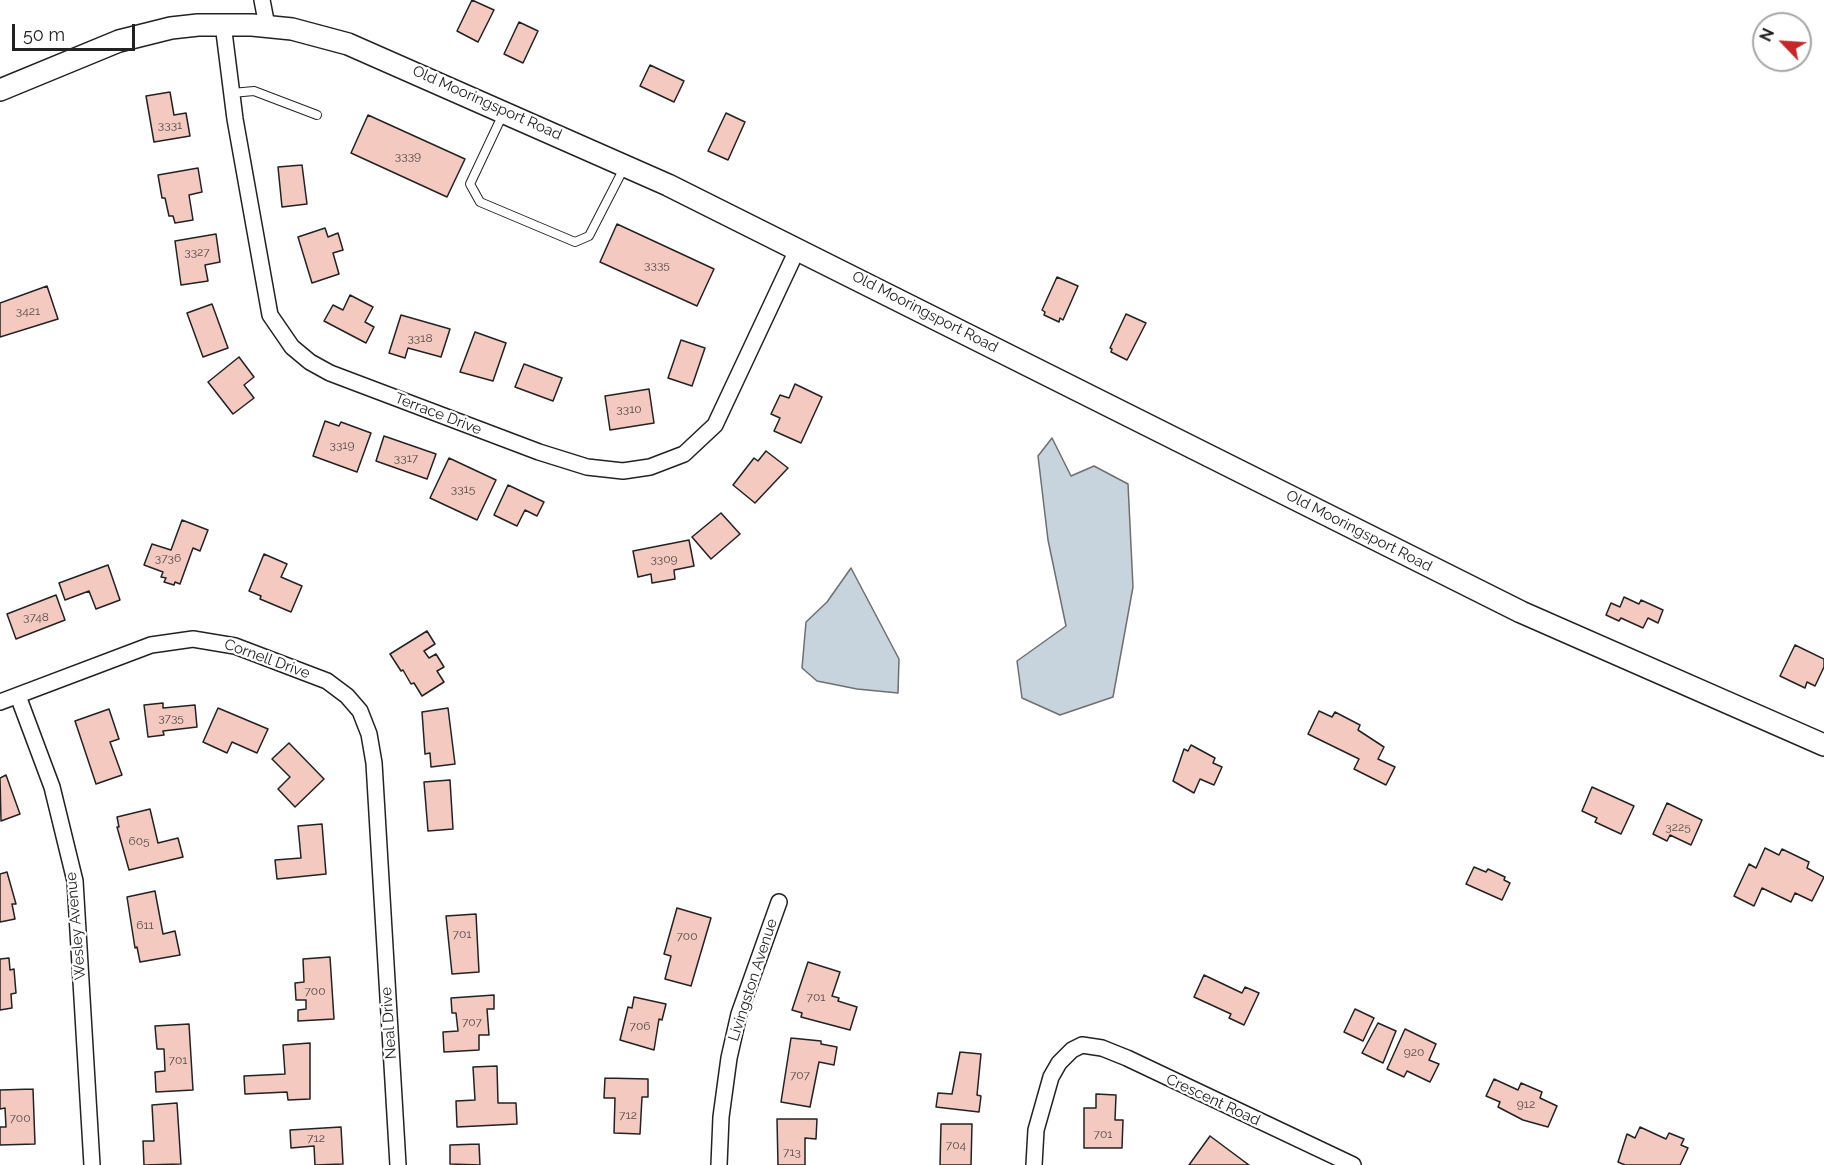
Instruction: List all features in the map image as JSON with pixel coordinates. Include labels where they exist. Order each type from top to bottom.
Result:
[{"type":"main road","name":"Old Mooringsport Road","points":[[0,90],[128,38],[171,28],[223,24],[267,26],[292,29],[348,44],[505,110],[798,248],[1521,612],[1824,745]]},
{"type":"street","points":[[262,0],[267,26]]},
{"type":"street","name":"Terrace Drive","points":[[223,24],[257,258],[270,315],[292,347],[310,362],[330,373],[528,448],[587,467],[623,471],[650,467],[684,454],[706,436],[722,413],[798,248]]},
{"type":"street","name":"Cornell Drive","points":[[0,702],[151,645],[193,639],[235,646],[327,681],[348,696],[360,711],[369,734],[374,763],[381,880]]},
{"type":"street","name":"Wesley Avenue","points":[[18,696],[52,787],[75,881],[92,1165]]},
{"type":"street","name":"Neal Drive","points":[[381,880],[398,1165]]},
{"type":"street","name":"Livingston Avenue","points":[[719,1165],[721,1117],[729,1058],[742,1004],[778,902]]},
{"type":"street","name":"Crescent Road","points":[[1034,1165],[1036,1130],[1051,1077],[1072,1050],[1082,1045],[1113,1052],[1353,1165]]},
{"type":"lane","points":[[232,93],[254,91],[317,115]]},
{"type":"lane","points":[[505,110],[470,184],[480,202],[575,242],[589,236],[625,165]]},
{"type":"shaded area","points":[[1052,438],[1071,476],[1094,466],[1128,484],[1133,587],[1113,697],[1060,715],[1022,698],[1017,661],[1066,626],[1048,540],[1038,456]]},
{"type":"shaded area","points":[[851,568],[899,659],[898,693],[857,689],[817,681],[802,668],[806,622],[827,602]]},
{"type":"building","points":[[472,0],[494,10],[478,42],[457,31]]},
{"type":"building","points":[[519,22],[538,31],[523,63],[504,54]]},
{"type":"building","points":[[650,65],[684,81],[674,102],[640,86]]},
{"type":"building","points":[[170,92],[174,115],[186,113],[190,136],[154,142],[146,96]]},
{"type":"building","points":[[726,113],[745,122],[728,160],[708,151]]},
{"type":"building","points":[[368,115],[465,159],[447,197],[351,153]]},
{"type":"building","points":[[302,165],[307,204],[282,207],[278,167]]},
{"type":"building","points":[[198,168],[202,192],[189,195],[193,220],[175,223],[173,216],[169,216],[165,198],[162,198],[158,175]]},
{"type":"building","points":[[617,224],[714,269],[697,306],[600,262]]},
{"type":"building","points":[[325,228],[328,237],[338,233],[343,250],[333,253],[339,274],[312,283],[298,237]]},
{"type":"building","points":[[216,234],[220,262],[205,265],[208,281],[181,285],[175,241]]},
{"type":"building","points":[[1057,277],[1078,286],[1063,320],[1060,318],[1059,322],[1044,315],[1045,312],[1042,310]]},
{"type":"building","points":[[47,286],[58,319],[0,337],[0,303]]},
{"type":"building","points":[[350,295],[373,307],[365,322],[374,327],[366,343],[324,321],[333,305],[343,310]]},
{"type":"building","points":[[212,304],[228,348],[203,357],[187,313]]},
{"type":"building","points":[[1126,314],[1146,323],[1127,360],[1111,352],[1110,348]]},
{"type":"building","points":[[401,315],[450,329],[441,357],[408,348],[405,358],[389,353]]},
{"type":"building","points":[[475,332],[506,343],[493,381],[460,372]]},
{"type":"building","points":[[681,340],[705,348],[692,386],[668,378]]},
{"type":"building","points":[[239,357],[254,377],[244,385],[254,398],[233,414],[208,382]]},
{"type":"building","points":[[524,364],[562,378],[553,401],[515,387]]},
{"type":"building","points":[[795,384],[822,397],[801,443],[774,431],[780,418],[771,414],[780,395],[789,398]]},
{"type":"building","points":[[649,389],[654,423],[610,430],[605,396]]},
{"type":"building","points":[[325,421],[339,426],[341,422],[371,433],[357,472],[313,456]]},
{"type":"building","points":[[384,436],[436,454],[427,479],[376,461]]},
{"type":"building","points":[[766,451],[788,468],[755,503],[733,485],[754,458],[758,461]]},
{"type":"building","points":[[449,458],[496,480],[477,520],[430,498]]},
{"type":"building","points":[[508,485],[544,502],[537,516],[525,510],[517,526],[494,515]]},
{"type":"building","points":[[721,513],[740,534],[711,559],[692,537]]},
{"type":"building","points":[[182,520],[208,530],[200,551],[193,548],[180,584],[175,582],[174,585],[164,582],[166,578],[161,577],[163,572],[144,565],[152,544],[171,550]]},
{"type":"building","points":[[689,540],[694,566],[674,570],[675,579],[652,583],[651,574],[638,577],[633,551]]},
{"type":"building","points":[[264,554],[287,564],[281,577],[302,586],[291,612],[260,599],[261,596],[249,591]]},
{"type":"building","points":[[108,565],[120,600],[96,609],[89,591],[65,600],[59,583]]},
{"type":"building","points":[[56,595],[65,620],[16,639],[7,614]]},
{"type":"building","points":[[1624,597],[1639,604],[1641,600],[1663,610],[1658,623],[1648,618],[1643,628],[1621,618],[1619,621],[1606,615],[1611,603],[1620,607]]},
{"type":"building","points":[[427,631],[435,644],[424,651],[429,658],[436,654],[444,667],[437,671],[444,682],[422,696],[390,654]]},
{"type":"building","points":[[1795,645],[1824,659],[1824,667],[1815,686],[1807,682],[1805,688],[1780,676]]},
{"type":"building","points":[[163,703],[163,708],[195,705],[197,727],[163,731],[164,735],[148,737],[144,705]]},
{"type":"building","points":[[218,708],[268,729],[257,753],[232,742],[227,753],[203,742]]},
{"type":"building","points":[[448,708],[455,764],[431,767],[430,753],[425,754],[422,712]]},
{"type":"building","points":[[109,709],[119,739],[110,742],[122,775],[96,784],[75,721]]},
{"type":"building","points":[[1319,711],[1332,717],[1335,712],[1360,725],[1358,730],[1384,747],[1378,759],[1395,767],[1386,785],[1354,769],[1359,759],[1308,734]]},
{"type":"building","points":[[289,743],[324,779],[295,807],[278,789],[290,777],[272,759]]},
{"type":"building","points":[[1191,745],[1215,758],[1213,763],[1222,767],[1214,785],[1200,779],[1194,793],[1173,781],[1184,749],[1188,751]]},
{"type":"building","points":[[6,775],[20,814],[1,821],[0,778]]},
{"type":"building","points":[[450,780],[453,829],[428,831],[424,782]]},
{"type":"building","points":[[1592,787],[1634,806],[1621,834],[1595,822],[1597,818],[1582,811]]},
{"type":"building","points":[[1667,803],[1702,820],[1691,845],[1670,835],[1667,841],[1653,834]]},
{"type":"building","points":[[150,809],[158,843],[178,838],[183,857],[129,870],[117,827],[119,827],[117,817]]},
{"type":"building","points":[[322,824],[326,874],[277,879],[275,860],[301,858],[298,826]]},
{"type":"building","points":[[1765,848],[1779,855],[1782,849],[1809,862],[1807,868],[1824,877],[1812,901],[1795,893],[1791,902],[1762,888],[1754,906],[1734,896],[1749,864],[1756,868]]},
{"type":"building","points":[[1474,867],[1486,872],[1488,869],[1505,877],[1504,880],[1510,883],[1502,900],[1466,884]]},
{"type":"building","points":[[7,872],[16,904],[12,904],[15,919],[0,922],[0,874]]},
{"type":"building","points":[[155,891],[163,934],[175,931],[180,955],[140,962],[137,947],[135,948],[127,897]]},
{"type":"building","points":[[677,908],[711,918],[691,986],[665,979],[671,956],[664,954]]},
{"type":"building","points":[[476,914],[479,972],[452,974],[446,916]]},
{"type":"building","points":[[330,957],[334,1019],[298,1021],[298,1010],[306,1009],[306,1000],[296,1000],[295,983],[304,982],[303,959]]},
{"type":"building","points":[[9,958],[10,970],[14,969],[16,993],[11,994],[12,1008],[0,1010],[0,959]]},
{"type":"building","points":[[808,962],[840,972],[832,996],[839,998],[838,1001],[857,1007],[850,1030],[801,1017],[802,1013],[792,1010]]},
{"type":"building","points":[[1204,975],[1242,993],[1245,987],[1259,993],[1244,1025],[1229,1018],[1231,1014],[1194,997]]},
{"type":"building","points":[[494,995],[494,1009],[487,1009],[489,1035],[479,1035],[479,1050],[444,1052],[443,1032],[458,1031],[456,1013],[452,1013],[451,998]]},
{"type":"building","points":[[634,997],[666,1004],[662,1020],[659,1019],[654,1050],[620,1040],[628,1007],[632,1008]]},
{"type":"building","points":[[1355,1009],[1374,1018],[1363,1041],[1344,1032]]},
{"type":"building","points":[[1378,1023],[1396,1031],[1383,1063],[1362,1053]]},
{"type":"building","points":[[189,1024],[193,1090],[156,1092],[155,1072],[165,1071],[164,1049],[157,1049],[155,1026]]},
{"type":"building","points":[[1405,1029],[1436,1044],[1429,1060],[1439,1064],[1430,1082],[1407,1071],[1404,1077],[1387,1069]]},
{"type":"building","points":[[791,1038],[821,1041],[821,1044],[837,1047],[834,1065],[819,1062],[810,1107],[781,1102]]},
{"type":"building","points":[[310,1043],[310,1099],[288,1100],[287,1092],[245,1094],[244,1076],[285,1074],[283,1045]]},
{"type":"building","points":[[960,1052],[981,1054],[977,1095],[981,1096],[979,1112],[936,1107],[938,1093],[952,1094]]},
{"type":"building","points":[[497,1066],[498,1103],[516,1103],[517,1124],[457,1127],[456,1101],[475,1100],[473,1067]]},
{"type":"building","points":[[605,1078],[648,1079],[648,1097],[642,1097],[640,1134],[614,1133],[615,1098],[604,1098]]},
{"type":"building","points":[[1494,1079],[1518,1090],[1521,1083],[1542,1092],[1540,1098],[1557,1106],[1548,1127],[1523,1120],[1498,1107],[1500,1102],[1486,1096]]},
{"type":"building","points":[[33,1089],[35,1144],[0,1145],[0,1127],[6,1127],[5,1108],[0,1109],[0,1090]]},
{"type":"building","points":[[1096,1094],[1116,1095],[1115,1120],[1123,1120],[1122,1148],[1084,1148],[1084,1108],[1096,1108]]},
{"type":"building","points":[[177,1103],[181,1164],[144,1165],[143,1141],[154,1141],[152,1105]]},
{"type":"building","points":[[777,1119],[817,1119],[816,1139],[805,1138],[805,1165],[778,1165]]},
{"type":"building","points":[[941,1124],[972,1124],[971,1165],[940,1165]]},
{"type":"building","points":[[341,1127],[343,1164],[315,1165],[314,1146],[291,1148],[290,1130]]},
{"type":"building","points":[[1640,1127],[1666,1139],[1669,1133],[1684,1139],[1681,1145],[1688,1148],[1680,1165],[1625,1165],[1618,1162],[1627,1134],[1635,1138]]},
{"type":"building","points":[[1210,1136],[1249,1165],[1189,1165]]},
{"type":"building","points":[[479,1144],[480,1165],[450,1164],[450,1145]]}]
